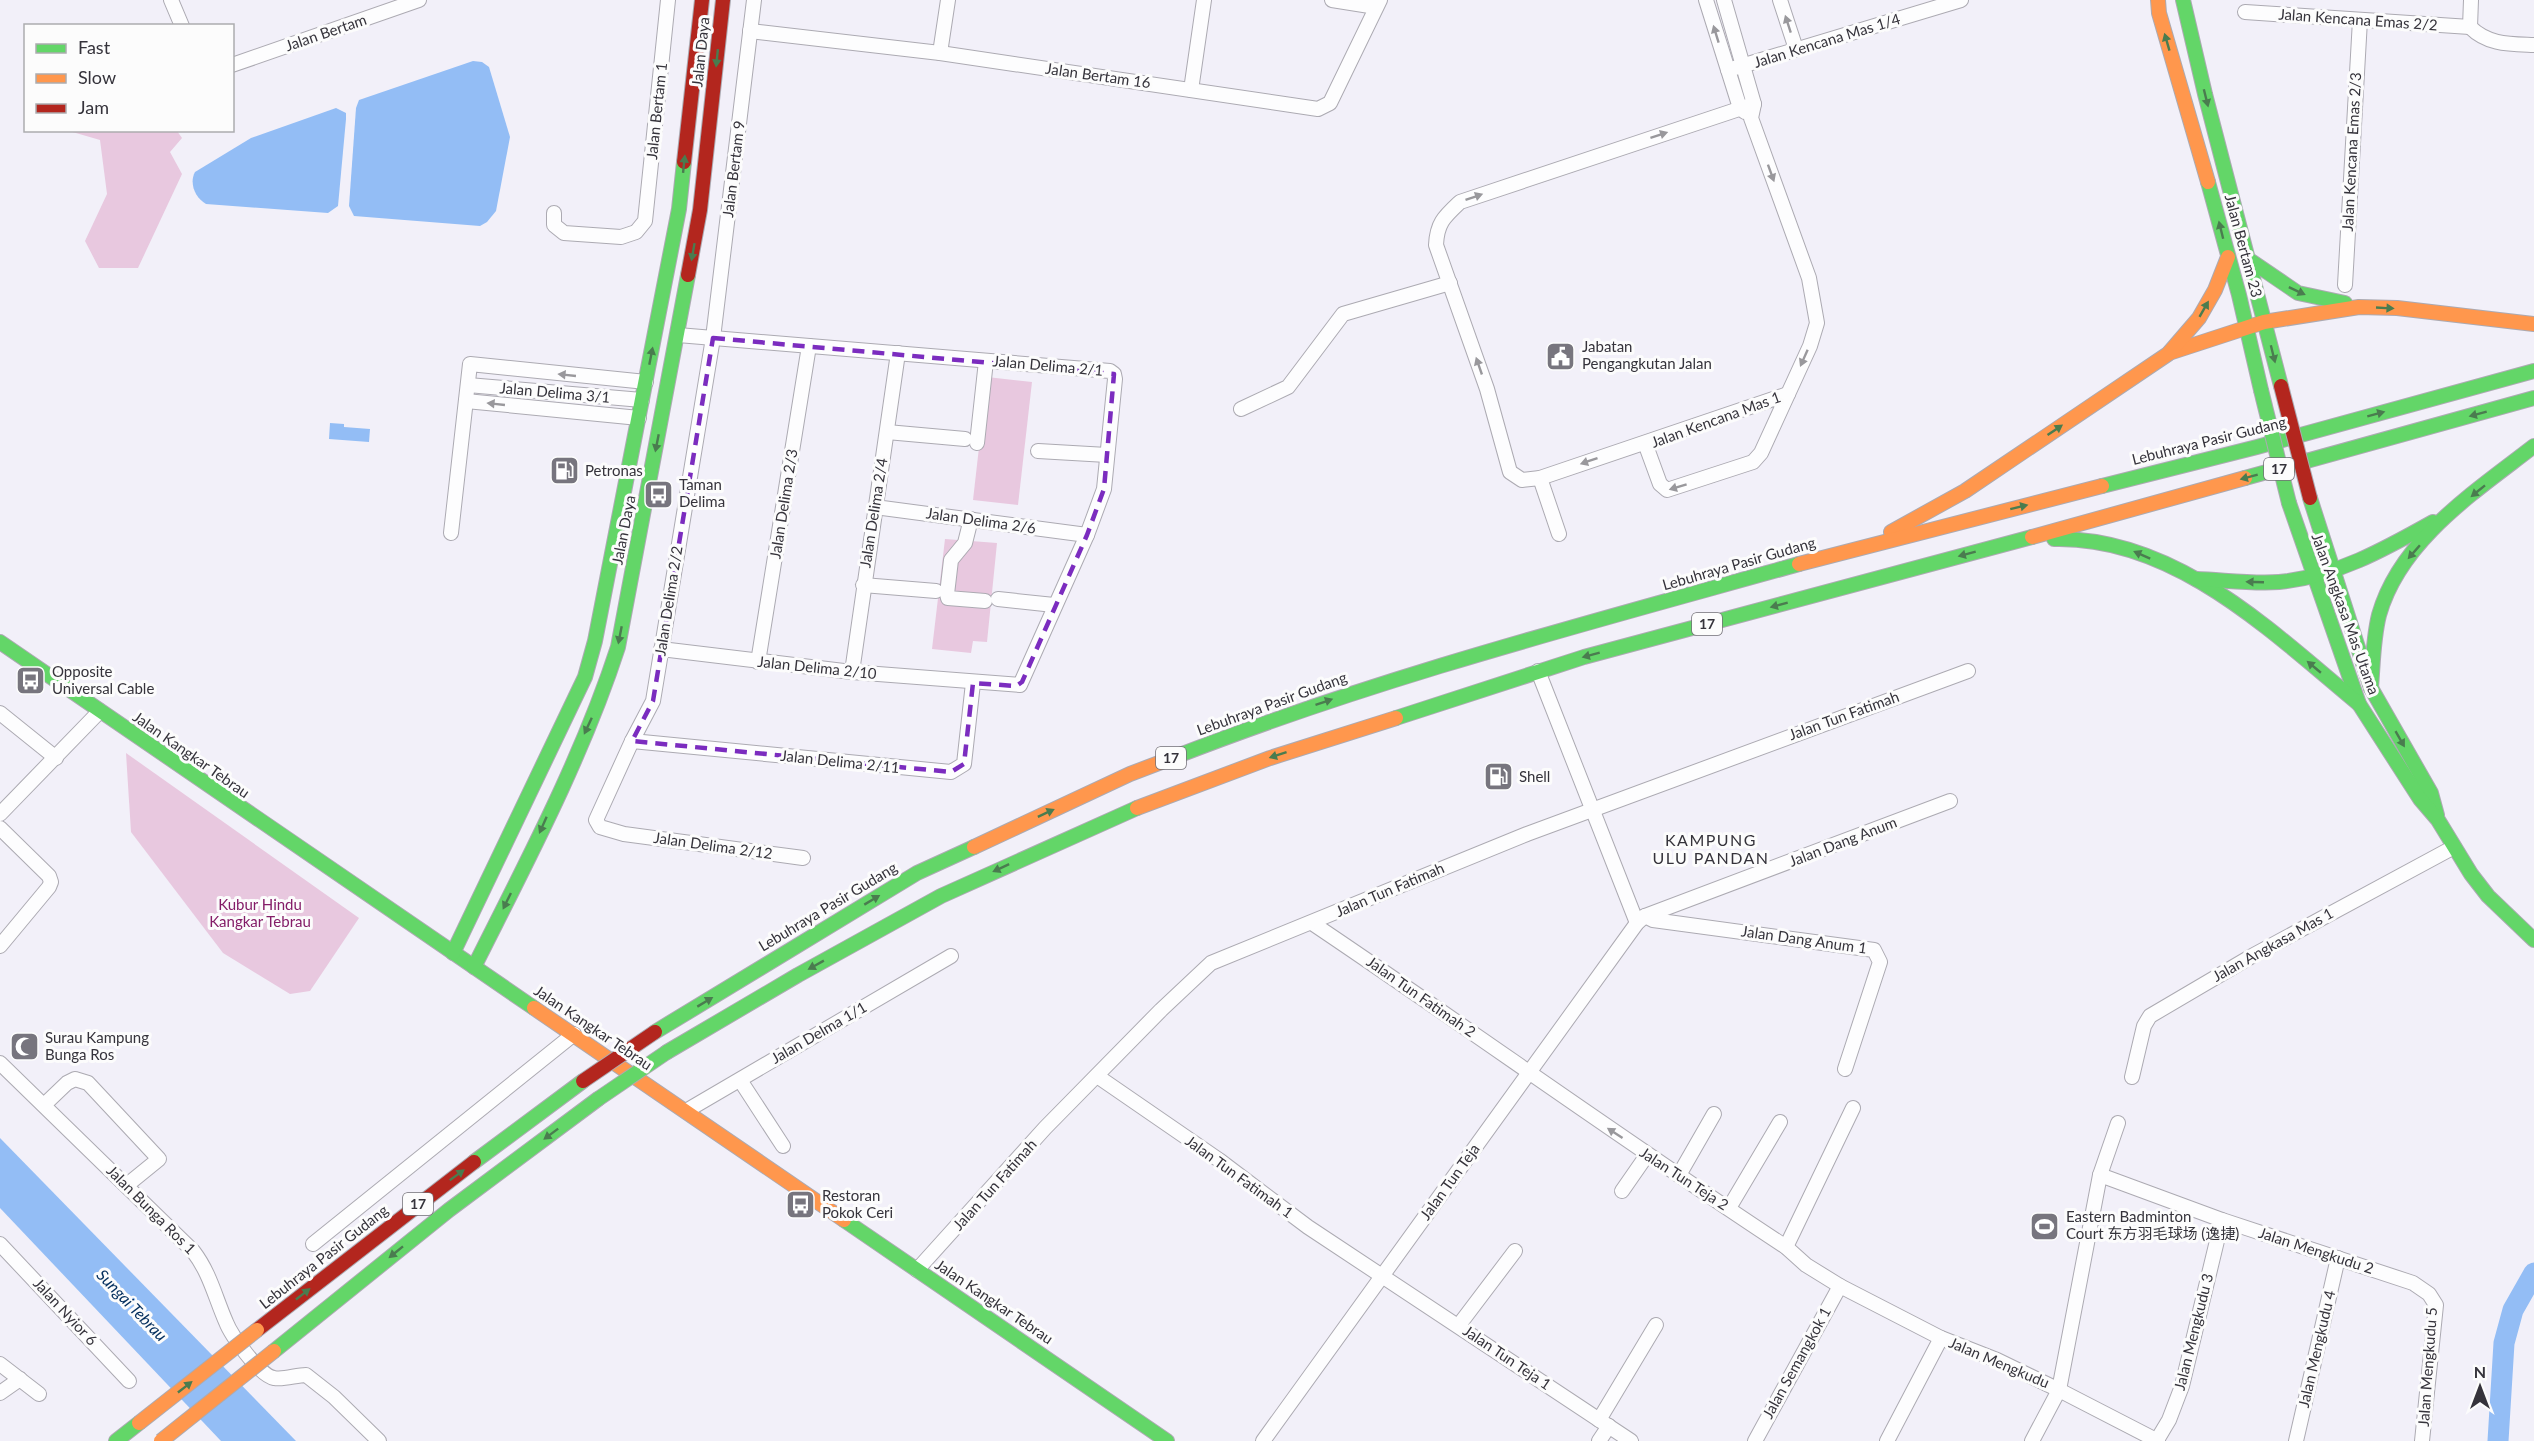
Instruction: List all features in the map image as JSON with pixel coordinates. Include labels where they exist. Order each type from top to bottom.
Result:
[{"type":"main road","name":"Jalan Daya","points":[[453,953],[562,728],[585,677],[595,641],[621,496],[639,418],[679,209],[702,0]]},
{"type":"main road","name":"Jalan Daya","points":[[474,967],[603,693],[618,647],[700,210],[723,0]]},
{"type":"main road","name":"Jalan Bertam 23","points":[[2158,0],[2159,13],[2207,172],[2289,503]]},
{"type":"main road","name":"Jalan Bertam 23","points":[[2183,0],[2205,94],[2310,498]]},
{"type":"main road","points":[[2168,354],[2199,318],[2215,290],[2228,257]]},
{"type":"main road","points":[[2248,259],[2298,293],[2359,307]]},
{"type":"main road","points":[[1861,547],[1965,491],[2168,354],[2247,327],[2264,322],[2359,307],[2397,308],[2534,324]]},
{"type":"main road","name":"Lebuhraya Pasir Gudang","points":[[116,1441],[437,1189],[583,1081],[655,1032],[916,873],[1131,774],[1256,725],[1386,682],[1861,547],[2257,447],[2534,371]]},
{"type":"main road","name":"17","points":[[161,1441],[449,1210],[598,1099],[667,1052],[798,975],[941,896],[1060,841],[1154,800],[1239,769],[1538,671],[2534,398]]},
{"type":"main road","points":[[2370,688],[2376,631],[2381,608],[2403,565],[2455,510],[2534,446]]},
{"type":"main road","name":"Jalan Angkasa Mas Utama","points":[[2310,498],[2370,688],[2431,793],[2438,820]]},
{"type":"main road","name":"Jalan Angkasa Mas Utama","points":[[2289,503],[2359,704],[2420,800],[2438,820],[2488,896],[2534,940]]},
{"type":"main road","points":[[2196,579],[2278,582],[2314,577],[2382,550],[2455,510]]},
{"type":"main road","points":[[2024,539],[2085,538],[2128,549],[2196,579],[2251,615],[2359,704]]},
{"type":"main road","name":"Jalan Kangkar Tebrau","points":[[0,642],[1167,1441]]},
{"type":"main road","points":[[562,728],[540,792],[542,797],[551,794],[576,752]]},
{"type":"main road","points":[[418,930],[442,933],[457,929],[470,921]]},
{"type":"main road","points":[[491,934],[496,964],[518,997]]},
{"type":"street","points":[[171,0],[181,24]]},
{"type":"street","name":"Jalan Bertam","points":[[234,65],[419,0]]},
{"type":"street","name":"Jalan Bertam 1","points":[[554,213],[554,225],[564,233],[621,237],[636,232],[645,221],[668,0]]},
{"type":"street","name":"Jalan Bertam 9","points":[[714,338],[754,0]]},
{"type":"street","points":[[940,53],[948,0]]},
{"type":"street","points":[[1191,90],[1204,0]]},
{"type":"street","points":[[1332,0],[1378,4]]},
{"type":"street","name":"Jalan Kencana Mas 1","points":[[1706,0],[1728,70],[1748,110],[1809,278],[1817,323],[1810,346],[1761,453],[1753,462],[1671,489],[1664,489],[1660,484],[1645,443],[1788,394]]},
{"type":"street","name":"Jalan Kencana Mas 1","points":[[1724,0],[1743,66],[1748,110]]},
{"type":"street","points":[[1780,0],[1796,49]]},
{"type":"street","name":"Jalan Kencana Mas 1/4","points":[[1728,70],[1926,5],[1961,0]]},
{"type":"street","points":[[2471,0],[2470,27],[2479,37],[2494,42],[2534,45]]},
{"type":"street","name":"Jalan Bertam 16","points":[[750,31],[940,53],[1318,109],[1330,103],[1378,4]]},
{"type":"street","name":"Jalan Kencana Emas 2/2","points":[[2246,12],[2470,27]]},
{"type":"street","name":"Jalan Kencana Emas 2/3","points":[[2345,285],[2360,20]]},
{"type":"street","points":[[1645,443],[1540,478],[1522,480],[1510,472],[1487,389],[1436,245],[1437,230],[1445,216],[1460,202],[1748,110]]},
{"type":"street","points":[[1240,409],[1288,387],[1343,314],[1450,283]]},
{"type":"street","name":"Jalan Delima 2/1","points":[[678,335],[1110,371],[1114,374],[1104,489],[1087,535],[1020,685],[973,683]]},
{"type":"street","name":"Jalan Delima 2/2","points":[[624,834],[600,827],[597,820],[632,741],[653,701],[714,338]]},
{"type":"street","name":"Jalan Delima 2/3","points":[[758,662],[809,346]]},
{"type":"street","name":"Jalan Delima 2/4","points":[[852,672],[898,353]]},
{"type":"street","points":[[887,432],[971,441],[986,361]]},
{"type":"street","points":[[451,534],[470,364],[646,382]]},
{"type":"street","name":"Jalan Delima 3/1","points":[[468,385],[642,400]]},
{"type":"street","name":"Jalan Delima 3/1","points":[[466,401],[639,418]]},
{"type":"street","points":[[1038,451],[1107,456]]},
{"type":"street","points":[[1540,478],[1559,534]]},
{"type":"street","name":"Jalan Delima 2/6","points":[[875,507],[1087,535]]},
{"type":"street","points":[[971,519],[965,543],[951,560],[948,598],[1054,605]]},
{"type":"street","points":[[863,585],[936,591]]},
{"type":"street","name":"Jalan Delima 2/10","points":[[661,649],[758,662],[973,683]]},
{"type":"street","points":[[1538,671],[1593,809],[1641,920]]},
{"type":"street","name":"Jalan Tun Fatimah","points":[[917,1270],[1046,1128],[1210,963],[1527,834],[1968,671]]},
{"type":"street","name":"Jalan Delima 2/11","points":[[632,741],[951,772],[964,764],[973,683]]},
{"type":"street","points":[[0,814],[100,711]]},
{"type":"street","points":[[0,712],[56,758]]},
{"type":"street","name":"Jalan Dang Anum","points":[[1641,920],[1950,801]]},
{"type":"street","points":[[0,828],[49,876],[51,882],[0,946]]},
{"type":"street","name":"Jalan Delima 2/12","points":[[624,834],[803,858]]},
{"type":"street","name":"Jalan Angkasa Mas 1","points":[[2132,1077],[2144,1026],[2150,1017],[2252,956],[2454,847]]},
{"type":"street","name":"Jalan Dang Anum 1","points":[[1641,920],[1874,950],[1880,962],[1845,1069]]},
{"type":"street","name":"Jalan Tun Teja","points":[[1263,1441],[1528,1072],[1641,920]]},
{"type":"street","name":"Jalan Tun Fatimah 2","points":[[1312,923],[1528,1072]]},
{"type":"street","name":"Jalan Delma 1/1","points":[[686,1111],[951,956]]},
{"type":"street","points":[[313,1244],[574,1034]]},
{"type":"street","name":"Jalan Bunga Ros 1","points":[[0,1063],[193,1251],[205,1266],[226,1324],[246,1354],[268,1376],[274,1378],[308,1377],[334,1397],[379,1441]]},
{"type":"street","name":"Jalan Tun Teja 2","points":[[1528,1072],[1647,1155],[1786,1247],[1806,1265],[1840,1286]]},
{"type":"street","name":"Jalan Tun Fatimah 1","points":[[1097,1076],[1219,1161],[1308,1227],[1381,1276]]},
{"type":"street","points":[[44,1105],[59,1089],[75,1079],[88,1083],[159,1159],[127,1185]]},
{"type":"street","points":[[740,1080],[783,1146]]},
{"type":"street","points":[[1786,1247],[1853,1108]]},
{"type":"street","points":[[1678,1175],[1714,1114]]},
{"type":"street","points":[[1729,1208],[1780,1122]]},
{"type":"street","points":[[2032,1441],[2059,1390],[2100,1175],[2118,1123]]},
{"type":"street","points":[[1622,1191],[1647,1155]]},
{"type":"street","name":"Jalan Mengkudu 2","points":[[2100,1175],[2222,1220],[2413,1283],[2429,1294]]},
{"type":"street","name":"Jalan Mengkudu 3","points":[[2157,1441],[2169,1420],[2182,1386],[2222,1220]]},
{"type":"street","name":"Jalan Nyior 6","points":[[0,1244],[129,1381]]},
{"type":"street","points":[[1459,1325],[1515,1251]]},
{"type":"street","name":"Jalan Mengkudu 4","points":[[2296,1441],[2338,1258]]},
{"type":"street","name":"Jalan Tun Teja 1","points":[[1381,1276],[1459,1325],[1632,1441]]},
{"type":"street","name":"Jalan Mengkudu","points":[[1840,1286],[1941,1338],[1997,1360],[2059,1390],[2157,1441]]},
{"type":"street","name":"Jalan Semangkok 1","points":[[1755,1441],[1840,1286]]},
{"type":"street","name":"Jalan Mengkudu 5","points":[[2422,1441],[2436,1305],[2429,1294]]},
{"type":"street","points":[[1599,1441],[1604,1423],[1656,1324]]},
{"type":"street","points":[[1887,1441],[1941,1338]]},
{"type":"street","points":[[0,1364],[39,1394]]},
{"type":"street","points":[[0,1394],[20,1379]]},
{"type":"highlighted area","points":[[713,338],[1114,374],[1104,489],[1087,535],[1022,682],[1016,686],[973,683],[964,764],[951,772],[632,741],[653,701]]},
{"type":"green space","points":[[72,132],[178,132],[182,138],[170,152],[182,174],[138,268],[99,268],[85,241],[107,194],[100,140]]},
{"type":"green space","points":[[987,377],[1032,382],[1018,505],[973,500]]},
{"type":"green space","points":[[945,539],[997,543],[987,642],[973,641],[971,653],[932,649]]},
{"type":"green space","name":"Kubur Hindu Kangkar Tebrau","points":[[126,753],[359,918],[310,991],[290,994],[223,953],[131,832]]},
{"type":"water","points":[[473,61],[482,62],[489,67],[510,137],[496,211],[487,222],[480,226],[354,216],[349,206],[356,108],[359,100]]},
{"type":"water","points":[[336,108],[346,113],[346,119],[338,206],[328,213],[206,204],[196,194],[193,185],[195,172],[251,138]]},
{"type":"water","points":[[330,423],[344,424],[344,427],[370,429],[369,442],[329,439]]},
{"type":"water","name":"Sungai Tebrau","points":[[0,1138],[296,1441],[221,1441],[0,1208]]},
{"type":"waterway","points":[[2498,1441],[2504,1343],[2513,1310],[2534,1273]]},
{"type":"traffic: fast","points":[[2183,0],[2205,94],[2281,386]]},
{"type":"traffic: fast","points":[[453,953],[585,677],[595,641],[679,209],[684,162]]},
{"type":"traffic: fast","points":[[2208,182],[2239,295],[2261,390]]},
{"type":"traffic: fast","points":[[2248,259],[2298,293],[2345,303]]},
{"type":"traffic: fast","points":[[474,967],[570,770],[588,729],[618,647],[688,275]]},
{"type":"traffic: fast","points":[[2102,486],[2257,447],[2534,371]]},
{"type":"traffic: fast","points":[[2261,390],[2289,503]]},
{"type":"traffic: fast","points":[[2245,478],[2534,398]]},
{"type":"traffic: fast","points":[[2371,688],[2374,642],[2379,615],[2389,588],[2404,563],[2422,540],[2465,499],[2534,446]]},
{"type":"traffic: fast","points":[[2310,498],[2371,688],[2431,793],[2437,815]]},
{"type":"traffic: fast","points":[[2289,503],[2359,704],[2420,799],[2438,820],[2471,874],[2488,896],[2534,940]]},
{"type":"traffic: fast","points":[[2196,579],[2248,582],[2300,579],[2340,568],[2378,552],[2433,522]]},
{"type":"traffic: fast","points":[[1396,718],[1584,657],[2032,537]]},
{"type":"traffic: fast","points":[[2054,539],[2098,542],[2140,553],[2181,571],[2219,593],[2256,619],[2359,704]]},
{"type":"traffic: fast","points":[[1172,758],[1326,702],[1404,677],[1799,564]]},
{"type":"traffic: fast","points":[[0,642],[534,1008]]},
{"type":"traffic: fast","points":[[667,1052],[798,975],[941,896],[1137,808]]},
{"type":"traffic: fast","points":[[655,1032],[917,873],[974,847]]},
{"type":"traffic: fast","points":[[598,1099],[667,1052]]},
{"type":"traffic: fast","points":[[474,1162],[583,1081]]},
{"type":"traffic: fast","points":[[274,1351],[449,1210],[598,1099]]},
{"type":"traffic: fast","points":[[844,1220],[1167,1441]]},
{"type":"traffic: fast","points":[[116,1441],[139,1423]]},
{"type":"traffic: slow","points":[[2158,0],[2159,13],[2208,182]]},
{"type":"traffic: slow","points":[[1891,532],[1965,491],[2168,354],[2199,318],[2215,290],[2228,257]]},
{"type":"traffic: slow","points":[[2169,353],[2264,322],[2359,307],[2397,308],[2534,324]]},
{"type":"traffic: slow","points":[[2032,537],[2245,478]]},
{"type":"traffic: slow","points":[[1799,564],[2102,486]]},
{"type":"traffic: slow","points":[[1137,808],[1270,758],[1396,718]]},
{"type":"traffic: slow","points":[[974,847],[1130,774],[1172,758]]},
{"type":"traffic: slow","points":[[534,1008],[844,1220]]},
{"type":"traffic: slow","points":[[139,1423],[257,1330]]},
{"type":"traffic: slow","points":[[161,1441],[274,1351]]},
{"type":"traffic: jam","points":[[684,162],[702,0]]},
{"type":"traffic: jam","points":[[688,275],[700,210],[723,0]]},
{"type":"traffic: jam","points":[[2281,386],[2310,498]]},
{"type":"traffic: jam","points":[[583,1081],[655,1032]]},
{"type":"traffic: jam","points":[[257,1330],[474,1162]]},
{"type":"place","name":"Jabatan Pengangkutan Jalan","points":[[1561,356]]},
{"type":"place","name":"Petronas","points":[[564,471]]},
{"type":"place","name":"Taman Delima","points":[[658,494]]},
{"type":"place","name":"Opposite Universal Cable","points":[[31,681]]},
{"type":"place","name":"Shell","points":[[1498,777]]},
{"type":"place","name":"Surau Kampung Bunga Ros","points":[[24,1047]]},
{"type":"place","name":"Restoran Pokok Ceri","points":[[801,1205]]},
{"type":"place","name":"Eastern Badminton Court 东方羽毛球场 (逸捷)","points":[[2045,1226]]},
{"type":"district","name":"KAMPUNG ULU PANDAN","points":[[1711,849]]}]
